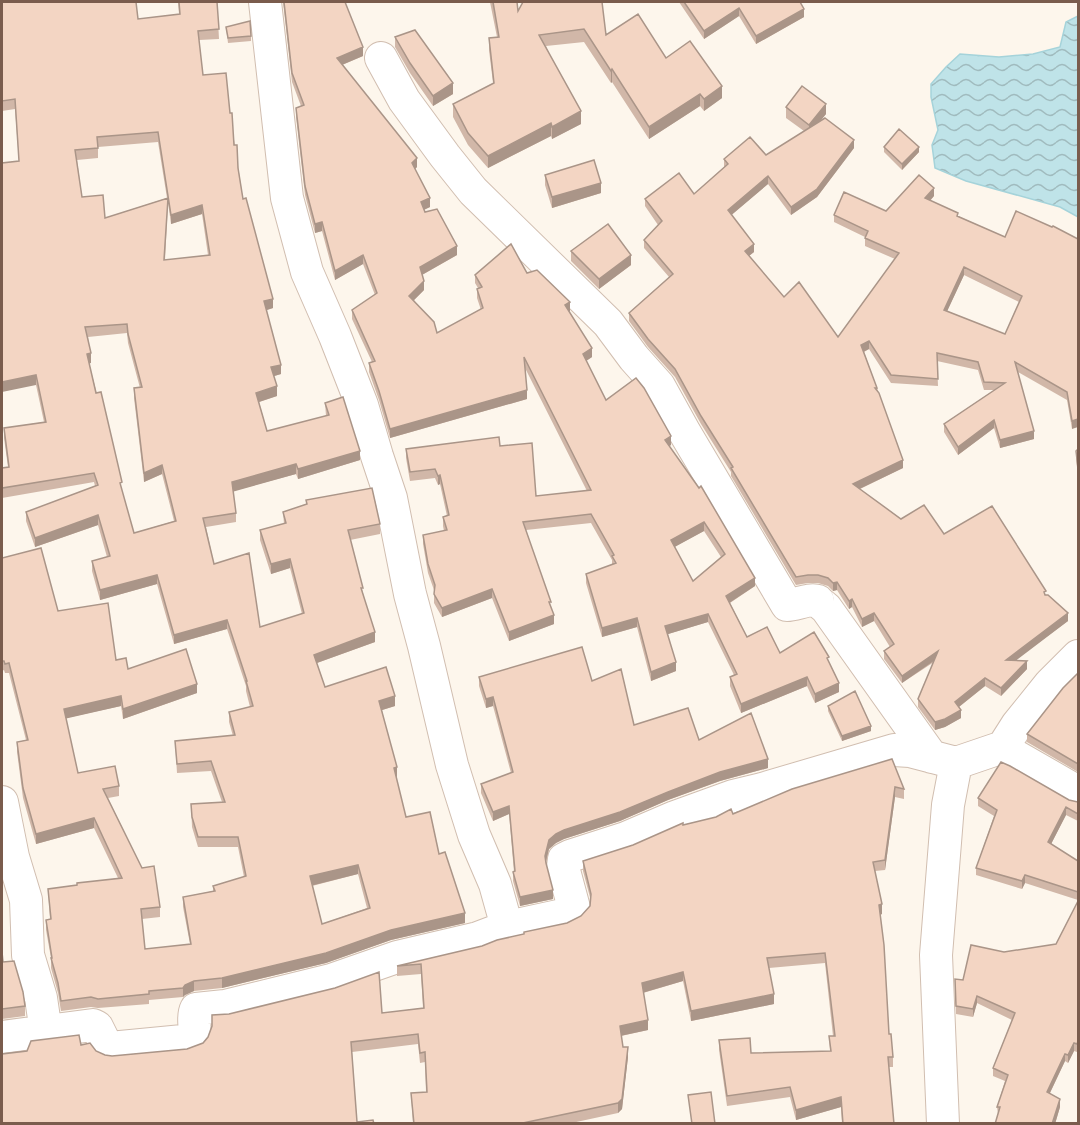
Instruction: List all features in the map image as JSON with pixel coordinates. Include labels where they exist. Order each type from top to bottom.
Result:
[{"type":"street","points":[[265,2],[287,198],[307,272],[362,405],[391,498],[410,594],[452,765],[474,835],[495,884],[507,927]]},
{"type":"street","points":[[381,58],[404,100],[473,191],[608,323],[634,358],[659,386],[787,605],[818,601],[826,608],[944,760],[948,805],[936,955],[943,1124]]},
{"type":"street","points":[[2,1037],[93,1025],[97,1027],[105,1045],[110,1048],[183,1041],[192,1039],[195,1035],[193,1015],[196,1009],[225,1006],[331,980],[397,957],[478,938],[507,927],[563,915],[574,908],[563,867],[564,859],[626,838],[675,817],[734,796],[894,750],[910,751],[944,760],[1003,747],[1017,725],[1050,684],[1078,656]]},
{"type":"street","points":[[1003,747],[1078,792]]},
{"type":"street","points":[[2,802],[13,857],[26,900],[28,955],[41,998],[46,1032]]},
{"type":"water","points":[[1078,16],[1078,217],[1060,207],[966,181],[935,168],[932,145],[938,130],[931,97],[931,84],[946,67],[960,54],[999,57],[1033,54],[1060,47],[1066,22]]},
{"type":"building","points":[[2,2],[136,2],[138,19],[180,14],[179,2],[217,2],[219,29],[198,31],[203,75],[226,73],[243,199],[246,198],[273,299],[264,301],[281,365],[271,367],[277,386],[256,393],[267,431],[329,415],[325,403],[343,397],[360,451],[298,469],[296,464],[232,482],[236,513],[203,518],[214,564],[249,553],[260,627],[304,613],[290,559],[271,564],[260,530],[286,523],[283,512],[307,504],[306,500],[372,488],[380,524],[348,530],[363,588],[361,588],[375,632],[314,655],[325,687],[386,667],[395,696],[379,701],[397,767],[394,768],[406,817],[430,812],[439,854],[445,852],[465,913],[391,930],[326,953],[222,978],[194,981],[183,988],[149,991],[149,994],[61,1001],[51,958],[46,920],[51,919],[48,889],[122,878],[94,818],[36,834],[23,788],[17,742],[28,740],[9,663],[5,664],[2,661],[2,558],[41,548],[58,611],[108,603],[116,660],[126,658],[128,669],[186,649],[197,684],[123,709],[121,696],[64,709],[78,773],[115,766],[119,786],[103,789],[142,868],[154,866],[160,907],[141,909],[145,949],[191,944],[183,897],[215,891],[213,886],[246,876],[238,837],[198,837],[191,804],[225,802],[211,761],[177,764],[175,741],[235,735],[229,712],[253,706],[227,620],[174,635],[157,575],[100,590],[92,561],[110,556],[98,515],[35,538],[26,512],[98,485],[94,473],[2,488],[2,468],[9,467],[4,428],[46,422],[36,375],[2,382],[2,163],[19,161],[15,99],[2,101]],"holes":[[[158,132],[171,215],[202,205],[210,255],[164,260],[168,198],[105,218],[103,195],[82,197],[75,150],[98,148],[97,137]],[[127,324],[142,387],[134,388],[144,473],[162,465],[176,521],[134,533],[120,483],[122,482],[101,392],[96,393],[87,354],[91,353],[85,327]],[[358,865],[370,908],[322,924],[310,876]]]},
{"type":"building","points":[[284,2],[345,2],[363,47],[337,58],[417,158],[412,163],[430,198],[421,202],[425,212],[437,209],[457,246],[420,267],[424,281],[409,296],[434,322],[437,333],[483,308],[477,289],[482,287],[475,275],[511,244],[527,273],[537,270],[570,302],[565,305],[592,348],[583,354],[606,400],[636,378],[644,388],[671,436],[665,440],[699,488],[701,486],[755,578],[726,596],[747,637],[767,627],[780,653],[814,632],[829,657],[827,658],[839,683],[815,694],[807,677],[741,704],[730,677],[737,674],[708,614],[665,626],[676,662],[651,672],[637,618],[602,628],[586,574],[616,563],[612,556],[614,555],[591,514],[523,522],[554,615],[509,632],[492,589],[442,608],[434,594],[435,585],[428,564],[423,535],[447,530],[443,517],[449,515],[440,475],[438,476],[435,469],[410,472],[406,449],[499,437],[500,446],[532,443],[536,496],[591,490],[524,357],[527,390],[390,429],[369,363],[375,361],[352,310],[377,293],[363,255],[335,271],[322,222],[315,224],[305,186],[296,108],[304,105],[292,73]],"holes":[[[704,522],[725,554],[693,581],[671,540]]]},
{"type":"building","points":[[493,2],[517,2],[518,11],[523,2],[602,2],[606,35],[638,14],[666,58],[690,41],[722,86],[704,99],[700,94],[649,127],[584,29],[539,35],[581,111],[552,127],[551,123],[488,156],[468,133],[453,104],[494,83],[489,38],[499,37]]},
{"type":"building","points":[[684,2],[800,2],[804,9],[756,36],[739,8],[704,31]]},
{"type":"building","points":[[250,21],[251,36],[228,38],[226,27]]},
{"type":"building","points":[[415,30],[453,83],[433,96],[395,37]]},
{"type":"building","points":[[802,86],[826,104],[809,125],[786,107]]},
{"type":"building","points":[[825,118],[854,140],[817,189],[791,207],[768,176],[728,210],[754,244],[745,251],[784,297],[799,282],[838,337],[899,253],[865,238],[868,231],[834,215],[844,192],[886,211],[919,175],[934,188],[925,198],[958,213],[957,216],[1005,237],[1016,211],[1078,239],[1078,419],[1072,421],[1067,392],[1015,362],[1034,431],[1000,440],[994,420],[958,447],[944,424],[1005,383],[984,382],[978,362],[937,353],[938,379],[891,375],[869,341],[861,345],[903,460],[853,484],[901,519],[924,505],[944,534],[992,506],[1046,591],[1045,595],[1048,595],[1068,613],[1006,660],[1027,661],[1001,688],[985,678],[955,702],[961,710],[945,719],[935,722],[918,699],[938,651],[902,676],[884,651],[894,644],[874,613],[862,619],[852,599],[849,601],[837,582],[833,583],[828,578],[818,575],[796,577],[675,369],[648,339],[629,313],[673,274],[644,240],[662,221],[645,199],[679,173],[694,194],[728,164],[724,159],[750,137],[766,155]],"holes":[[[964,267],[1022,296],[1005,334],[944,310]]]},
{"type":"building","points":[[899,129],[919,147],[902,164],[884,147]]},
{"type":"building","points":[[594,160],[601,183],[552,197],[545,175]]},
{"type":"building","points":[[608,224],[631,255],[599,279],[571,251]]},
{"type":"building","points":[[582,647],[592,681],[621,669],[634,725],[688,708],[699,740],[751,713],[768,759],[720,772],[620,812],[556,834],[549,840],[545,856],[553,890],[520,897],[513,872],[515,871],[509,806],[493,812],[481,784],[513,772],[493,697],[486,699],[479,677]]},
{"type":"building","points":[[1078,673],[1078,764],[1027,734],[1063,688]]},
{"type":"building","points":[[855,691],[871,726],[842,736],[828,706]]},
{"type":"building","points":[[892,759],[904,789],[895,787],[885,860],[873,862],[882,904],[879,905],[884,945],[889,1034],[891,1034],[893,1057],[888,1057],[894,1124],[843,1124],[841,1097],[796,1110],[790,1087],[727,1096],[719,1040],[750,1038],[751,1053],[831,1051],[829,1036],[835,1036],[825,953],[767,958],[774,994],[691,1011],[683,972],[642,983],[648,1020],[620,1026],[623,1047],[628,1047],[622,1099],[618,1103],[518,1124],[414,1124],[411,1093],[427,1092],[425,1052],[420,1053],[418,1034],[351,1042],[357,1122],[373,1120],[374,1124],[2,1124],[2,1054],[27,1051],[31,1041],[79,1035],[81,1045],[90,1043],[96,1051],[112,1056],[187,1049],[203,1043],[208,1037],[212,1026],[212,1015],[229,1014],[335,988],[379,972],[382,1013],[424,1008],[421,964],[397,966],[482,946],[524,934],[524,932],[567,923],[581,916],[590,906],[591,894],[583,861],[633,845],[683,823],[683,825],[716,817],[731,809],[733,814],[792,789]]},
{"type":"building","points":[[1001,762],[1069,800],[1078,802],[1078,814],[1066,807],[1048,842],[1078,861],[1078,892],[1025,875],[1022,881],[976,868],[997,810],[978,798]]},
{"type":"building","points":[[1078,901],[1078,1041],[1077,1044],[1074,1043],[1068,1055],[1065,1054],[1047,1092],[1060,1099],[1052,1124],[995,1124],[1000,1107],[997,1107],[1008,1075],[993,1068],[1015,1013],[977,996],[973,1009],[956,1006],[955,979],[963,980],[971,945],[1004,952],[1056,944]]},
{"type":"building","points":[[2,952],[3,962],[14,961],[25,1006],[2,1009]]},
{"type":"building","points":[[711,1092],[715,1124],[692,1124],[688,1095]]}]
